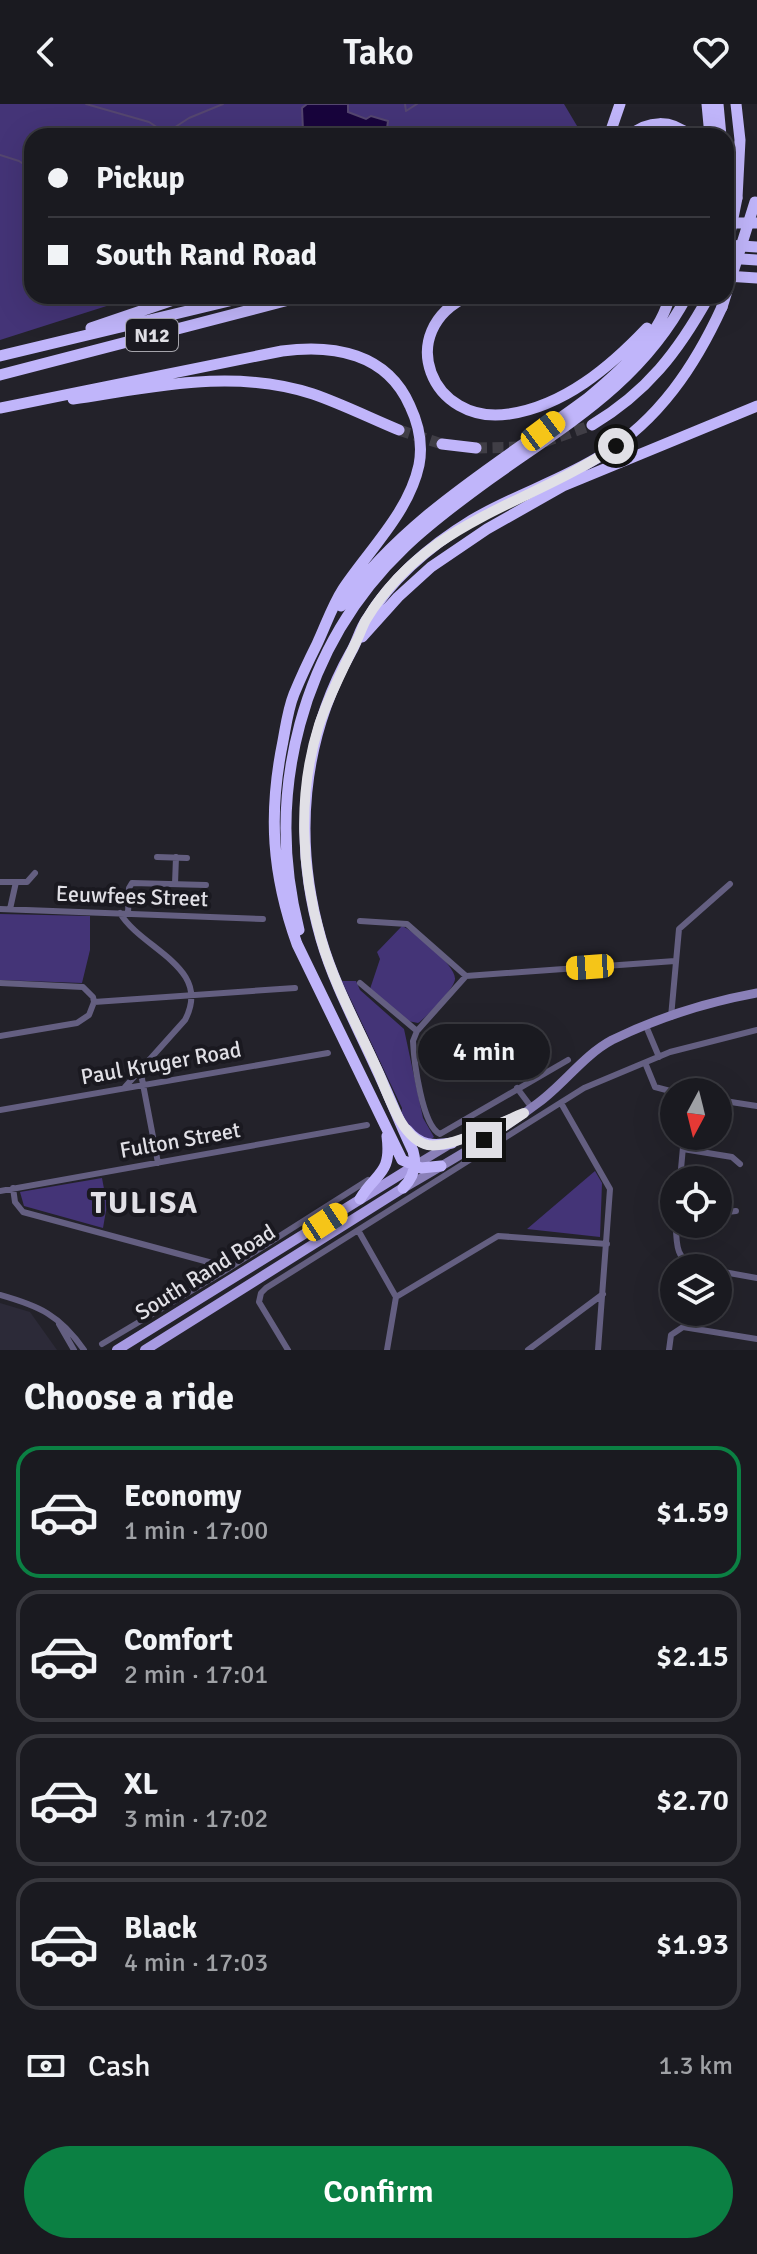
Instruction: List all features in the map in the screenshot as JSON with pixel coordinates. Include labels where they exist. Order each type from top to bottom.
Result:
[{"type":"highway","points":[[612,128],[620,104]]},
{"type":"highway","points":[[707,104],[709,128]]},
{"type":"highway","points":[[718,104],[720,128]]},
{"type":"highway","points":[[734,214],[740,140],[736,104]]},
{"type":"highway","points":[[641,128],[657,123],[677,128]]},
{"type":"highway","points":[[734,269],[756,198]]},
{"type":"highway","points":[[734,223],[757,223]]},
{"type":"highway","points":[[734,246],[757,247]]},
{"type":"highway","points":[[734,256],[757,260]]},
{"type":"highway","points":[[734,277],[757,278]]},
{"type":"highway","points":[[45,344],[162,304]]},
{"type":"highway","name":"N12","points":[[0,356],[216,304]]},
{"type":"highway","name":"N12","points":[[0,375],[273,304]]},
{"type":"highway","points":[[456,304],[445,311],[434,326],[428,341],[428,364],[438,387],[458,406],[476,413],[496,415],[541,405],[596,376],[633,343],[666,304]]},
{"type":"highway","points":[[322,632],[365,573],[416,522],[588,398],[611,378],[654,329],[667,304]]},
{"type":"highway","points":[[306,961],[288,878],[285,807],[288,778],[306,698],[342,626],[376,578],[404,547],[448,510],[580,418],[612,392],[651,351],[683,304]]},
{"type":"highway","points":[[592,425],[621,408],[656,374],[686,336],[704,304]]},
{"type":"highway","points":[[403,1188],[412,1178],[413,1151],[341,992],[312,904],[304,843],[306,786],[314,744],[333,690],[366,621],[387,592],[435,546],[477,518],[602,456],[648,419],[675,389],[699,355],[723,304]]},
{"type":"highway","points":[[5,406],[301,348],[346,352],[381,368],[399,386],[416,419],[420,440],[412,489],[341,592],[294,695],[273,806],[273,845],[285,911],[297,944],[402,1160],[424,1169],[441,1166]]},
{"type":"highway","points":[[5,406],[36,405],[209,380],[240,380],[313,394],[399,430]]},
{"type":"highway","points":[[356,643],[413,582],[454,549],[487,529],[563,486],[757,406]]},
{"type":"highway","points":[[442,444],[476,448]]},
{"type":"highway","points":[[399,1120],[422,1143],[435,1146],[452,1143]]},
{"type":"highway","points":[[360,1199],[384,1170],[388,1149],[386,1127]]},
{"type":"main road","name":"South Rand Road","points":[[145,1350],[528,1110],[595,1051],[612,1040],[714,1002],[757,993]]},
{"type":"main road","name":"South Rand Road","points":[[117,1350],[452,1143],[528,1110]]},
{"type":"street","points":[[157,857],[187,858]]},
{"type":"street","points":[[175,884],[176,857]]},
{"type":"street","points":[[0,882],[30,881],[35,873]]},
{"type":"street","points":[[10,909],[16,882]]},
{"type":"street","points":[[124,1088],[185,1020],[191,995],[191,983],[186,974],[133,928],[124,913],[129,888],[132,883],[206,885]]},
{"type":"street","points":[[671,1017],[680,927],[730,884]]},
{"type":"street","name":"Eeuwfees Street","points":[[0,909],[263,919]]},
{"type":"street","points":[[133,928],[137,914]]},
{"type":"street","points":[[360,921],[407,924],[466,976]]},
{"type":"street","points":[[415,1035],[466,976],[675,961]]},
{"type":"street","points":[[0,983],[83,987],[94,1002],[89,1015],[77,1023],[0,1036]]},
{"type":"street","points":[[360,983],[415,1035],[425,1111],[437,1134],[442,1134],[568,1060]]},
{"type":"street","points":[[94,1002],[295,988]]},
{"type":"street","points":[[646,1026],[659,1057]]},
{"type":"street","name":"South Rand Road","points":[[288,1350],[259,1302],[266,1288],[591,1085],[682,1049],[757,1030]]},
{"type":"street","name":"Paul Kruger Road","points":[[0,1110],[328,1053]]},
{"type":"street","points":[[646,1065],[655,1087],[660,1088]]},
{"type":"street","points":[[143,1066],[158,1163]]},
{"type":"street","points":[[517,1088],[528,1110]]},
{"type":"street","points":[[732,1102],[757,1106]]},
{"type":"street","points":[[561,1103],[610,1189],[598,1350]]},
{"type":"street","name":"Fulton Street","points":[[0,1191],[367,1125]]},
{"type":"street","points":[[689,1150],[732,1157],[740,1164]]},
{"type":"street","points":[[102,1344],[368,1180]]},
{"type":"street","points":[[13,1188],[15,1202],[23,1212],[216,1264],[221,1266],[223,1272]]},
{"type":"street","points":[[732,1211],[736,1211]]},
{"type":"street","points":[[358,1230],[396,1297],[387,1350]]},
{"type":"street","points":[[396,1297],[498,1236],[607,1244]]},
{"type":"street","points":[[732,1274],[757,1278]]},
{"type":"street","points":[[528,1350],[603,1294]]},
{"type":"street","points":[[0,1295],[35,1305],[58,1321],[84,1350]]},
{"type":"street","points":[[58,1321],[72,1349]]},
{"type":"street","points":[[669,1350],[671,1335],[683,1327],[757,1339]]},
{"type":"shaded area","points":[[0,104],[564,104],[578,128],[24,128],[24,304],[113,304],[0,340]]},
{"type":"shaded area","points":[[307,104],[348,104],[348,112],[366,119],[371,116],[388,121],[387,128],[303,128],[302,108]]},
{"type":"shaded area","points":[[0,914],[90,916],[90,950],[82,983],[0,980]]},
{"type":"shaded area","points":[[402,926],[442,957],[455,979],[445,996],[418,1023],[408,1021],[370,989],[380,959],[377,952]]},
{"type":"shaded area","points":[[342,981],[356,981],[360,990],[404,1029],[423,1118],[434,1137],[426,1143],[405,1124],[402,1108]]},
{"type":"shaded area","points":[[595,1171],[602,1183],[600,1237],[527,1229]]},
{"type":"shaded area","points":[[102,1178],[107,1205],[103,1228],[24,1206],[20,1192]]},
{"type":"shaded area","points":[[0,1303],[30,1312],[57,1350],[0,1350]]},
{"type":"waterway","points":[[86,104],[149,122],[158,128]]},
{"type":"waterway","points":[[174,128],[223,104]]},
{"type":"waterway","points":[[405,104],[406,111],[417,104]]},
{"type":"waterway","points":[[0,155],[24,164]]},
{"type":"tunnel","points":[[544,442],[592,425]]},
{"type":"tunnel","points":[[399,430],[442,444]]},
{"type":"tunnel","points":[[476,448],[523,447]]},
{"type":"district","name":"TULISA","points":[[145,1203]]},
{"type":"route","points":[[484,1140],[524,1113],[452,1143],[435,1146],[418,1141],[399,1120],[341,992],[312,904],[304,843],[310,759],[318,728],[344,664],[366,621],[403,575],[457,530],[616,446]]}]
